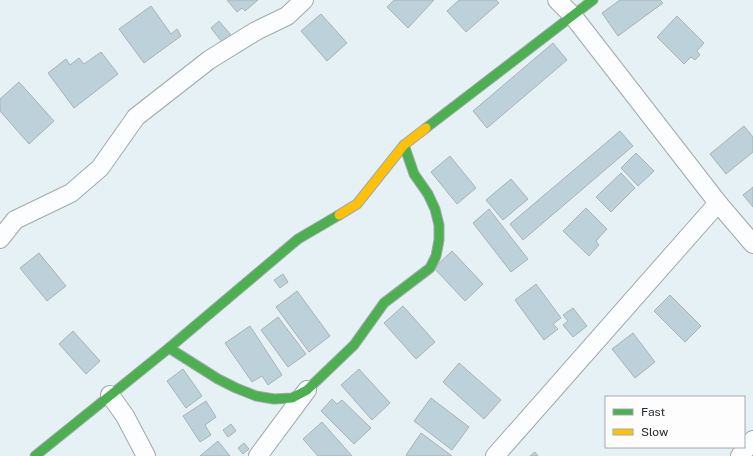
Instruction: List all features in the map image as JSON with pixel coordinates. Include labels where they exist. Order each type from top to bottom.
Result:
[{"type":"street","points":[[0,239],[15,220],[71,193],[100,168],[136,117],[203,64],[256,31],[287,16],[304,0]]},
{"type":"street","points":[[558,0],[573,16],[718,203],[753,244]]},
{"type":"street","points":[[35,456],[169,348],[298,239],[357,204],[404,145],[593,0]]},
{"type":"street","points":[[169,348],[242,391],[257,397],[278,400],[294,398],[307,390],[354,345],[384,303],[430,268],[436,256],[439,240],[439,225],[435,209],[428,194],[414,174],[404,145]]},
{"type":"street","points":[[495,456],[718,203]]},
{"type":"street","points":[[258,456],[307,390]]},
{"type":"street","points":[[110,395],[125,416],[146,456]]},
{"type":"street","points":[[740,456],[753,440]]},
{"type":"building","points":[[227,0],[258,0],[245,11],[242,8],[237,12]]},
{"type":"building","points":[[394,0],[434,0],[408,28],[387,7]]},
{"type":"building","points":[[459,0],[496,0],[499,3],[466,32],[447,11]]},
{"type":"building","points":[[620,0],[660,0],[663,3],[618,36],[602,13]]},
{"type":"building","points":[[151,6],[171,34],[177,29],[181,36],[144,63],[119,29]]},
{"type":"building","points":[[321,14],[347,43],[327,61],[301,31]]},
{"type":"building","points":[[677,16],[704,43],[697,51],[700,55],[695,60],[691,57],[684,64],[657,37]]},
{"type":"building","points":[[219,21],[231,35],[222,42],[211,28]]},
{"type":"building","points":[[553,43],[567,60],[487,128],[473,111]]},
{"type":"building","points":[[101,52],[118,74],[74,108],[48,73],[66,59],[70,65],[79,58],[84,64]]},
{"type":"building","points":[[19,82],[54,121],[29,144],[0,111],[0,99]]},
{"type":"building","points":[[744,126],[753,137],[753,152],[726,174],[710,154]]},
{"type":"building","points":[[620,131],[633,146],[523,240],[510,224]]},
{"type":"building","points":[[636,153],[654,171],[638,186],[621,168]]},
{"type":"building","points":[[450,156],[476,188],[457,204],[431,172]]},
{"type":"building","points":[[621,173],[635,188],[611,212],[596,197]]},
{"type":"building","points":[[511,179],[528,199],[503,220],[486,200]]},
{"type":"building","points":[[753,187],[753,207],[743,195]]},
{"type":"building","points":[[586,208],[607,229],[596,241],[599,245],[589,256],[563,231]]},
{"type":"building","points":[[489,209],[528,259],[511,272],[473,223]]},
{"type":"building","points":[[452,251],[483,284],[465,301],[434,268]]},
{"type":"building","points":[[39,253],[66,286],[47,301],[20,268]]},
{"type":"building","points":[[283,274],[288,282],[280,288],[274,280]]},
{"type":"building","points":[[536,284],[561,318],[553,324],[558,329],[544,340],[515,300]]},
{"type":"building","points":[[297,291],[330,336],[309,352],[276,307]]},
{"type":"building","points":[[670,295],[701,326],[685,342],[654,311]]},
{"type":"building","points":[[403,306],[435,342],[416,359],[384,323]]},
{"type":"building","points":[[573,308],[587,326],[573,337],[563,325],[568,321],[563,315]]},
{"type":"building","points":[[278,317],[306,354],[288,367],[261,330]]},
{"type":"building","points":[[250,326],[282,375],[268,385],[262,376],[252,382],[225,343]]},
{"type":"building","points":[[73,331],[100,361],[86,374],[59,344]]},
{"type":"building","points":[[633,333],[655,362],[635,378],[612,349]]},
{"type":"building","points":[[459,363],[501,400],[484,419],[443,382]]},
{"type":"building","points":[[183,369],[202,396],[186,408],[167,381]]},
{"type":"building","points":[[359,369],[390,403],[372,420],[341,385]]},
{"type":"building","points":[[431,398],[469,427],[452,450],[414,421]]},
{"type":"building","points":[[332,399],[337,404],[342,400],[371,428],[354,444],[321,411]]},
{"type":"building","points":[[206,401],[216,417],[205,425],[211,435],[200,442],[183,416]]},
{"type":"building","points":[[322,422],[352,456],[318,456],[303,439]]},
{"type":"building","points":[[231,424],[236,431],[228,437],[223,430]]},
{"type":"building","points":[[421,433],[452,456],[407,456],[406,455]]},
{"type":"building","points":[[218,441],[230,456],[200,456]]},
{"type":"building","points":[[244,443],[249,449],[243,454],[238,448]]},
{"type":"building","points":[[535,452],[538,456],[530,456]]},
{"type":"traffic: fast","points":[[426,128],[593,0]]},
{"type":"traffic: fast","points":[[169,348],[218,379],[256,396],[274,399],[292,398],[307,390],[354,345],[384,303],[430,268],[436,256],[439,240],[439,225],[435,209],[428,194],[414,174],[404,145]]},
{"type":"traffic: fast","points":[[35,456],[169,348],[298,239],[339,215]]},
{"type":"traffic: slow","points":[[339,215],[357,204],[404,145],[426,128]]}]
